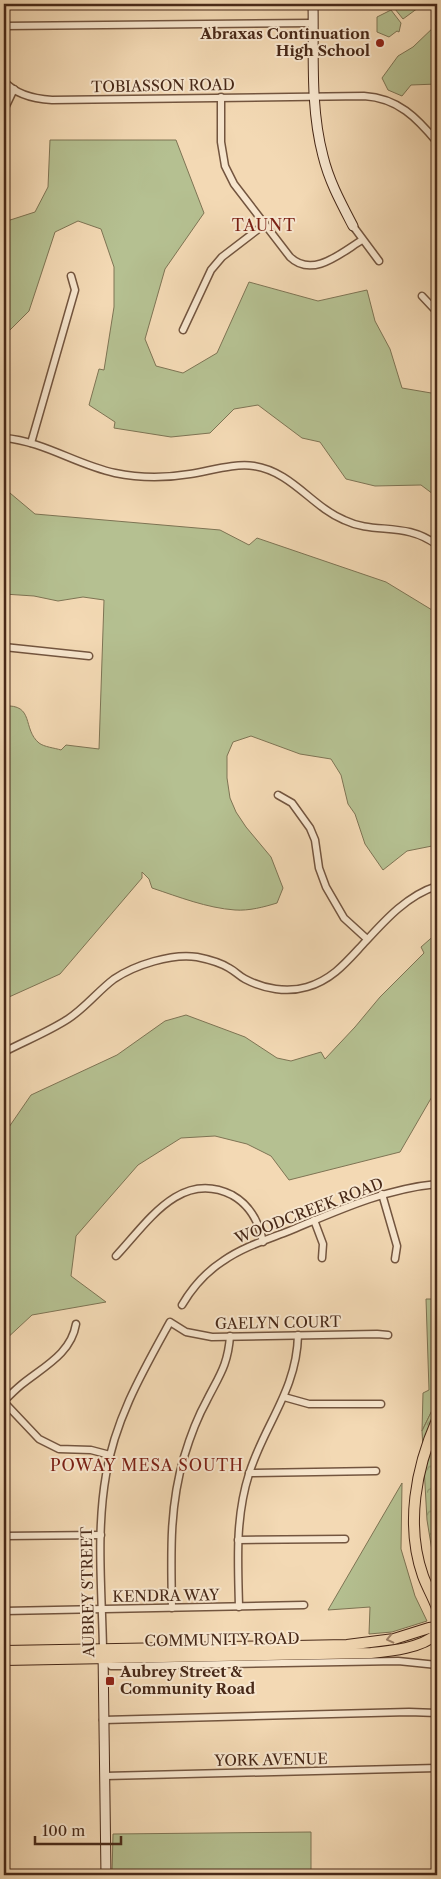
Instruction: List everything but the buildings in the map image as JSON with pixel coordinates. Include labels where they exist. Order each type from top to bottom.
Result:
[{"type":"main road","points":[[437,1420],[427,1443],[417,1479],[414,1523],[423,1575],[437,1608]]},
{"type":"main road","name":"COMMUNITY ROAD","points":[[4,1660],[103,1654],[347,1645],[382,1641],[437,1627]]},
{"type":"main road","name":"COMMUNITY ROAD","points":[[4,1651],[103,1654],[371,1653],[417,1644],[437,1634]]},
{"type":"street","points":[[313,4],[314,97],[323,156],[335,190],[353,226],[379,262]]},
{"type":"street","points":[[4,26],[313,23]]},
{"type":"street","name":"TOBIASSON ROAD","points":[[4,81],[14,89],[38,99],[52,100],[371,96],[392,101],[409,112],[418,119],[437,142]]},
{"type":"street","points":[[4,110],[14,89]]},
{"type":"street","points":[[221,97],[221,142],[225,166],[234,184],[290,257],[304,265],[317,266],[362,240]]},
{"type":"street","points":[[183,330],[211,270],[222,257],[265,224]]},
{"type":"street","points":[[31,442],[75,290],[71,276]]},
{"type":"street","points":[[422,296],[437,312]]},
{"type":"street","points":[[4,438],[31,442],[82,464],[115,474],[152,477],[187,475],[235,466],[254,466],[296,484],[327,511],[344,520],[357,525],[406,530],[424,537],[437,545]]},
{"type":"street","points":[[4,648],[89,656]]},
{"type":"street","points":[[278,795],[292,803],[310,828],[315,840],[320,868],[326,887],[344,918],[367,939]]},
{"type":"street","points":[[4,1052],[69,1018],[114,980],[138,966],[150,963],[180,957],[197,957],[229,967],[244,979],[276,990],[298,989],[326,980],[344,965],[404,902],[437,886]]},
{"type":"street","name":"WOODCREEK ROAD","points":[[182,1305],[189,1293],[204,1276],[221,1262],[243,1249],[359,1201],[414,1186],[437,1184]]},
{"type":"street","points":[[116,1256],[167,1201],[182,1192],[199,1188],[221,1190],[240,1200],[254,1215],[263,1242]]},
{"type":"street","points":[[382,1194],[397,1246],[395,1259]]},
{"type":"street","points":[[314,1220],[323,1244],[322,1258]]},
{"type":"street","name":"GAELYN COURT","points":[[170,1322],[186,1332],[212,1337],[388,1335]]},
{"type":"street","name":"AUBREY STREET","points":[[106,1875],[101,1512],[110,1455],[118,1428],[134,1389],[170,1322]]},
{"type":"street","points":[[76,1324],[74,1335],[53,1362],[20,1385],[4,1402],[38,1439],[44,1442],[60,1449],[91,1450],[110,1455]]},
{"type":"street","points":[[240,1607],[238,1540],[242,1500],[249,1473],[262,1440],[284,1397],[294,1368],[298,1335]]},
{"type":"street","points":[[172,1608],[172,1508],[184,1458],[195,1425],[206,1400],[222,1374],[229,1351],[230,1336]]},
{"type":"street","points":[[284,1397],[309,1404],[381,1404]]},
{"type":"street","points":[[249,1473],[376,1471]]},
{"type":"street","points":[[4,1536],[101,1535]]},
{"type":"street","points":[[238,1540],[345,1540]]},
{"type":"street","name":"KENDRA WAY","points":[[4,1611],[304,1605]]},
{"type":"street","points":[[103,1654],[111,1666],[398,1661],[437,1666]]},
{"type":"street","points":[[103,1720],[409,1712],[437,1713]]},
{"type":"street","name":"YORK AVENUE","points":[[105,1776],[437,1768]]},
{"type":"green space","points":[[391,4],[414,4],[418,8],[403,19]]},
{"type":"green space","points":[[391,10],[401,23],[399,32],[397,31],[389,37],[377,32],[377,17]]},
{"type":"green space","points":[[437,24],[437,84],[411,85],[402,96],[388,90],[382,78],[398,56],[413,47]]},
{"type":"green space","points":[[50,140],[176,140],[204,213],[165,269],[145,339],[156,366],[183,373],[217,353],[249,282],[318,301],[367,290],[375,321],[390,349],[402,388],[437,394],[437,497],[421,485],[375,486],[346,479],[320,442],[302,438],[258,405],[234,409],[210,433],[171,437],[114,428],[115,422],[89,405],[99,369],[104,370],[114,307],[114,267],[101,229],[78,221],[55,232],[29,311],[4,336],[4,222],[35,212],[48,187]]},
{"type":"green space","points":[[4,488],[35,514],[220,530],[249,545],[257,538],[386,582],[437,613],[437,845],[407,851],[383,870],[365,844],[355,814],[348,804],[341,775],[331,759],[300,754],[251,736],[233,742],[227,756],[227,778],[230,798],[236,812],[246,827],[271,857],[283,888],[277,903],[246,910],[214,907],[152,888],[149,879],[142,872],[142,878],[60,974],[9,997],[4,987],[4,706],[14,706],[24,713],[34,737],[41,744],[61,750],[66,745],[99,749],[104,600],[83,597],[58,601],[34,596],[4,594]]},
{"type":"green space","points":[[437,933],[437,1088],[400,1152],[289,1180],[271,1156],[247,1144],[215,1136],[181,1138],[138,1165],[76,1236],[71,1276],[106,1302],[32,1315],[4,1341],[4,1127],[9,1127],[31,1095],[117,1055],[165,1021],[186,1015],[245,1037],[277,1058],[291,1061],[321,1052],[325,1059],[380,997],[424,953],[421,947]]},
{"type":"green space","points":[[426,1299],[437,1299],[437,1400],[422,1431],[423,1393],[429,1390]]},
{"type":"green space","points":[[437,1400],[437,1571],[427,1520],[422,1431]]},
{"type":"green space","points":[[402,1483],[401,1549],[415,1596],[427,1621],[392,1632],[369,1634],[370,1607],[328,1610]]},
{"type":"green space","points":[[311,1832],[311,1875],[112,1875],[113,1834]]},
{"type":"place","name":"Abraxas Continuation High School","points":[[380,43]]},
{"type":"place","name":"Aubrey Street & Community Road","points":[[110,1681]]},
{"type":"district","name":"TAUNT","points":[[264,225]]},
{"type":"district","name":"POWAY MESA SOUTH","points":[[147,1465]]}]
